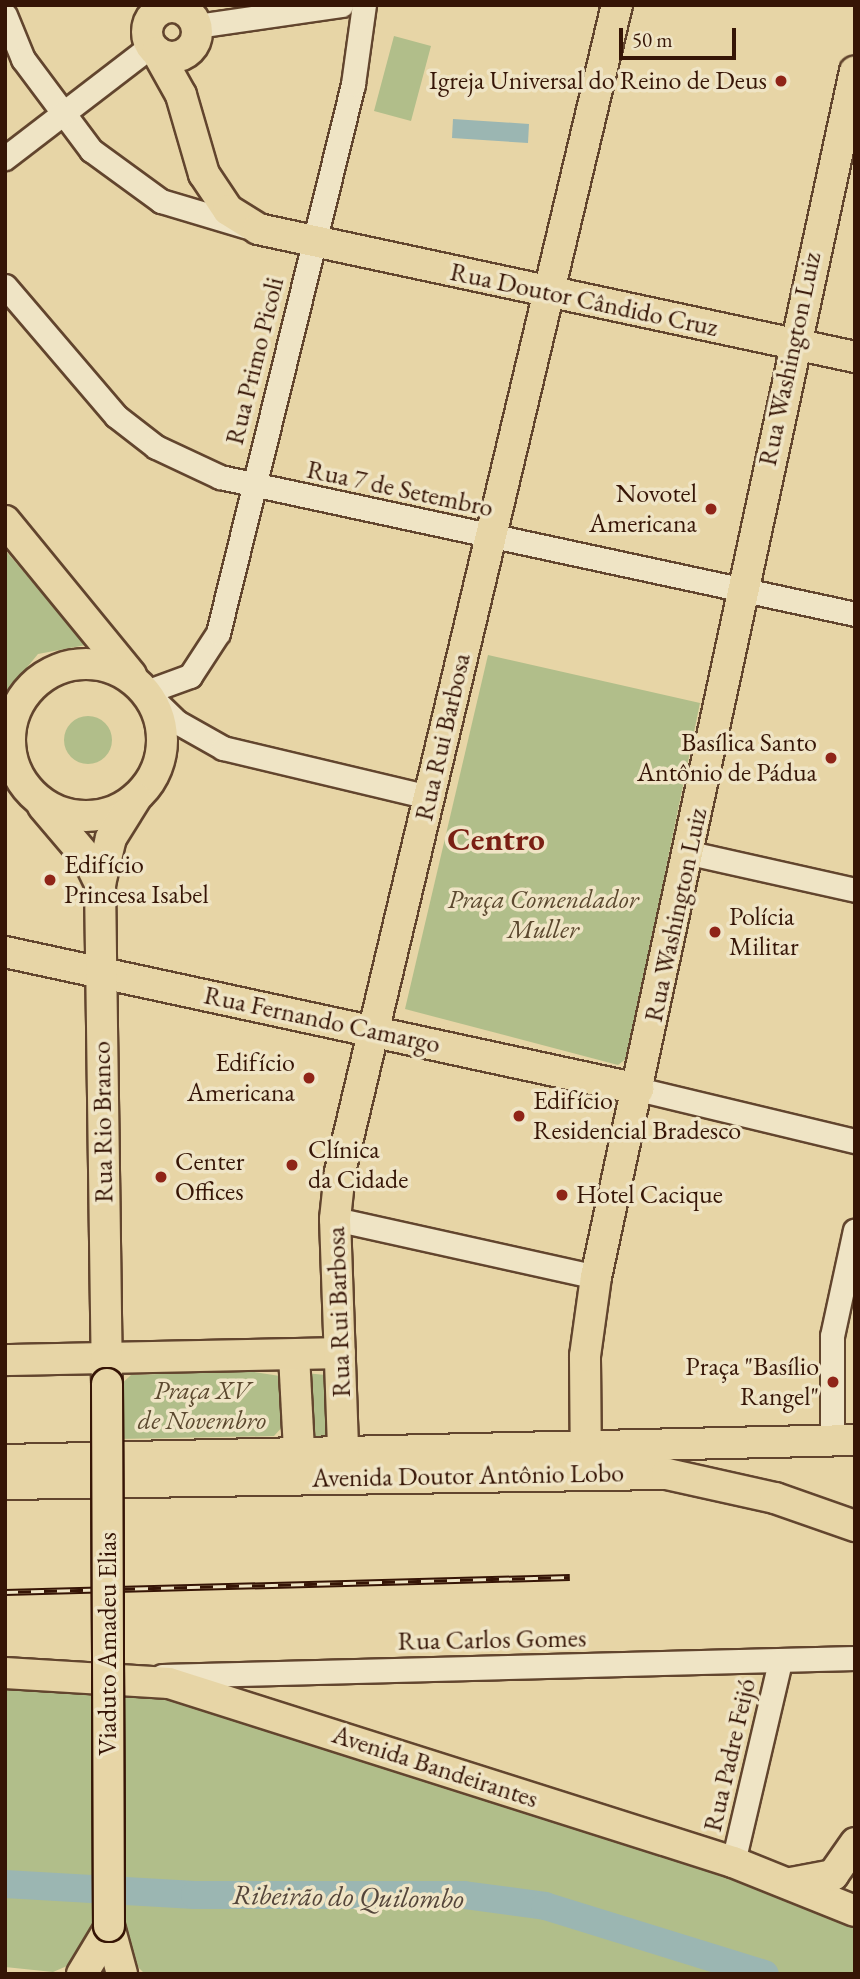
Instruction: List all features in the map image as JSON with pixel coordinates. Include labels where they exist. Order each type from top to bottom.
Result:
[{"type":"main road","name":"Rua Rui Barbosa","points":[[343,1462],[335,1219],[372,1031],[617,5]]},
{"type":"main road","points":[[153,31],[166,8],[192,22]]},
{"type":"main road","points":[[153,31],[179,56],[192,22]]},
{"type":"main road","points":[[181,95],[192,22]]},
{"type":"main road","points":[[153,31],[181,95],[204,174],[228,210],[258,229]]},
{"type":"main road","name":"Rua Washington Luiz","points":[[586,1474],[585,1356],[596,1277],[690,853],[793,344],[850,114],[855,71]]},
{"type":"main road","name":"Rua Doutor Cândido Cruz","points":[[258,229],[547,294],[855,357]]},
{"type":"main road","points":[[5,521],[143,689],[159,718],[162,753],[136,798],[106,814],[81,816],[56,810],[29,790],[5,764]]},
{"type":"main road","points":[[29,790],[10,743],[17,710],[33,686],[80,664],[113,668],[143,689]]},
{"type":"main road","name":"Rua Rio Branco","points":[[29,790],[79,847],[100,884]]},
{"type":"main road","name":"Rua Rio Branco","points":[[107,1372],[100,884],[111,838],[136,798]]},
{"type":"main road","name":"Rua Fernando Camargo","points":[[5,952],[638,1089]]},
{"type":"main road","points":[[5,1360],[107,1372],[295,1354],[340,1353]]},
{"type":"main road","points":[[295,1354],[300,1464]]},
{"type":"main road","name":"Viaduto Amadeu Elias","points":[[107,1372],[109,1927]]},
{"type":"main road","name":"Avenida Doutor Antônio Lobo","points":[[74,1469],[343,1462],[585,1445],[843,1439]]},
{"type":"main road","name":"Avenida Doutor Antônio Lobo","points":[[74,1469],[122,1457],[300,1464]]},
{"type":"main road","points":[[5,1460],[74,1469]]},
{"type":"main road","name":"Avenida Doutor Antônio Lobo","points":[[343,1462],[586,1474],[667,1474],[775,1498],[855,1526]]},
{"type":"main road","points":[[5,1484],[74,1469]]},
{"type":"main road","name":"Avenida Bandeirantes","points":[[5,1673],[131,1676],[215,1697],[733,1862],[789,1882],[855,1911]]},
{"type":"main road","points":[[789,1882],[828,1878],[842,1867],[855,1843]]},
{"type":"main road","points":[[82,1974],[109,1927]]},
{"type":"main road","points":[[109,1927],[122,1974]]},
{"type":"street","points":[[192,22],[341,5]]},
{"type":"street","name":"Rua Primo Picoli","points":[[143,689],[190,676],[212,649],[353,84],[364,5]]},
{"type":"street","points":[[5,15],[23,59],[61,115],[91,150],[139,189],[192,213],[258,229]]},
{"type":"street","points":[[5,158],[61,115],[153,31]]},
{"type":"street","name":"Rua 7 de Setembro","points":[[5,286],[116,416],[187,464],[254,486],[855,614]]},
{"type":"street","points":[[143,689],[177,722],[223,748],[429,797]]},
{"type":"street","points":[[690,853],[855,890]]},
{"type":"street","points":[[638,1089],[855,1141]]},
{"type":"street","points":[[335,1219],[596,1277]]},
{"type":"street","points":[[843,1439],[832,1336],[855,1230]]},
{"type":"street","name":"Rua Carlos Gomes","points":[[131,1676],[855,1658]]},
{"type":"street","name":"Rua Padre Feijó","points":[[733,1862],[780,1661]]},
{"type":"green space","points":[[394,36],[431,46],[411,121],[374,111]]},
{"type":"green space","points":[[5,550],[86,645],[38,654],[5,694]]},
{"type":"green space","name":"Praça Comendador Muller","points":[[488,655],[700,703],[627,1058],[618,1065],[405,1009]]},
{"type":"green space","points":[[88,716],[105,723],[112,740],[105,757],[88,764],[71,757],[64,740],[71,723]]},
{"type":"green space","name":"Praça XV de Novembro","points":[[248,1371],[280,1376],[285,1388],[285,1424],[274,1436],[118,1439],[117,1388],[131,1375]]},
{"type":"green space","points":[[305,1373],[326,1375],[328,1441],[313,1447]]},
{"type":"green space","points":[[5,1685],[166,1697],[740,1876],[855,1923],[855,1974],[145,1974],[134,1963],[81,1960],[53,1972],[5,1967]]},
{"type":"water","points":[[453,119],[529,124],[528,143],[452,138]]},
{"type":"waterway","name":"Ribeirão do Quilombo","points":[[5,1884],[195,1895],[464,1895],[545,1906],[765,1974]]},
{"type":"railway","points":[[5,1592],[570,1577]]},
{"type":"place","name":"Igreja Universal do Reino de Deus","points":[[781,81]]},
{"type":"place","name":"Novotel Americana","points":[[711,509]]},
{"type":"place","name":"Basílica Santo Antônio de Pádua","points":[[831,758]]},
{"type":"place","name":"Edifício Princesa Isabel","points":[[50,880]]},
{"type":"place","name":"Polícia Militar","points":[[715,932]]},
{"type":"place","name":"Edifício Americana","points":[[309,1078]]},
{"type":"place","name":"Edifício Residencial Bradesco","points":[[519,1116]]},
{"type":"place","name":"Clínica da Cidade","points":[[292,1165]]},
{"type":"place","name":"Center Offices","points":[[161,1177]]},
{"type":"place","name":"Hotel Cacique","points":[[562,1195]]},
{"type":"place","name":"Praça \"Basílio Rangel\"","points":[[833,1382]]},
{"type":"district","name":"Centro","points":[[496,839]]}]
